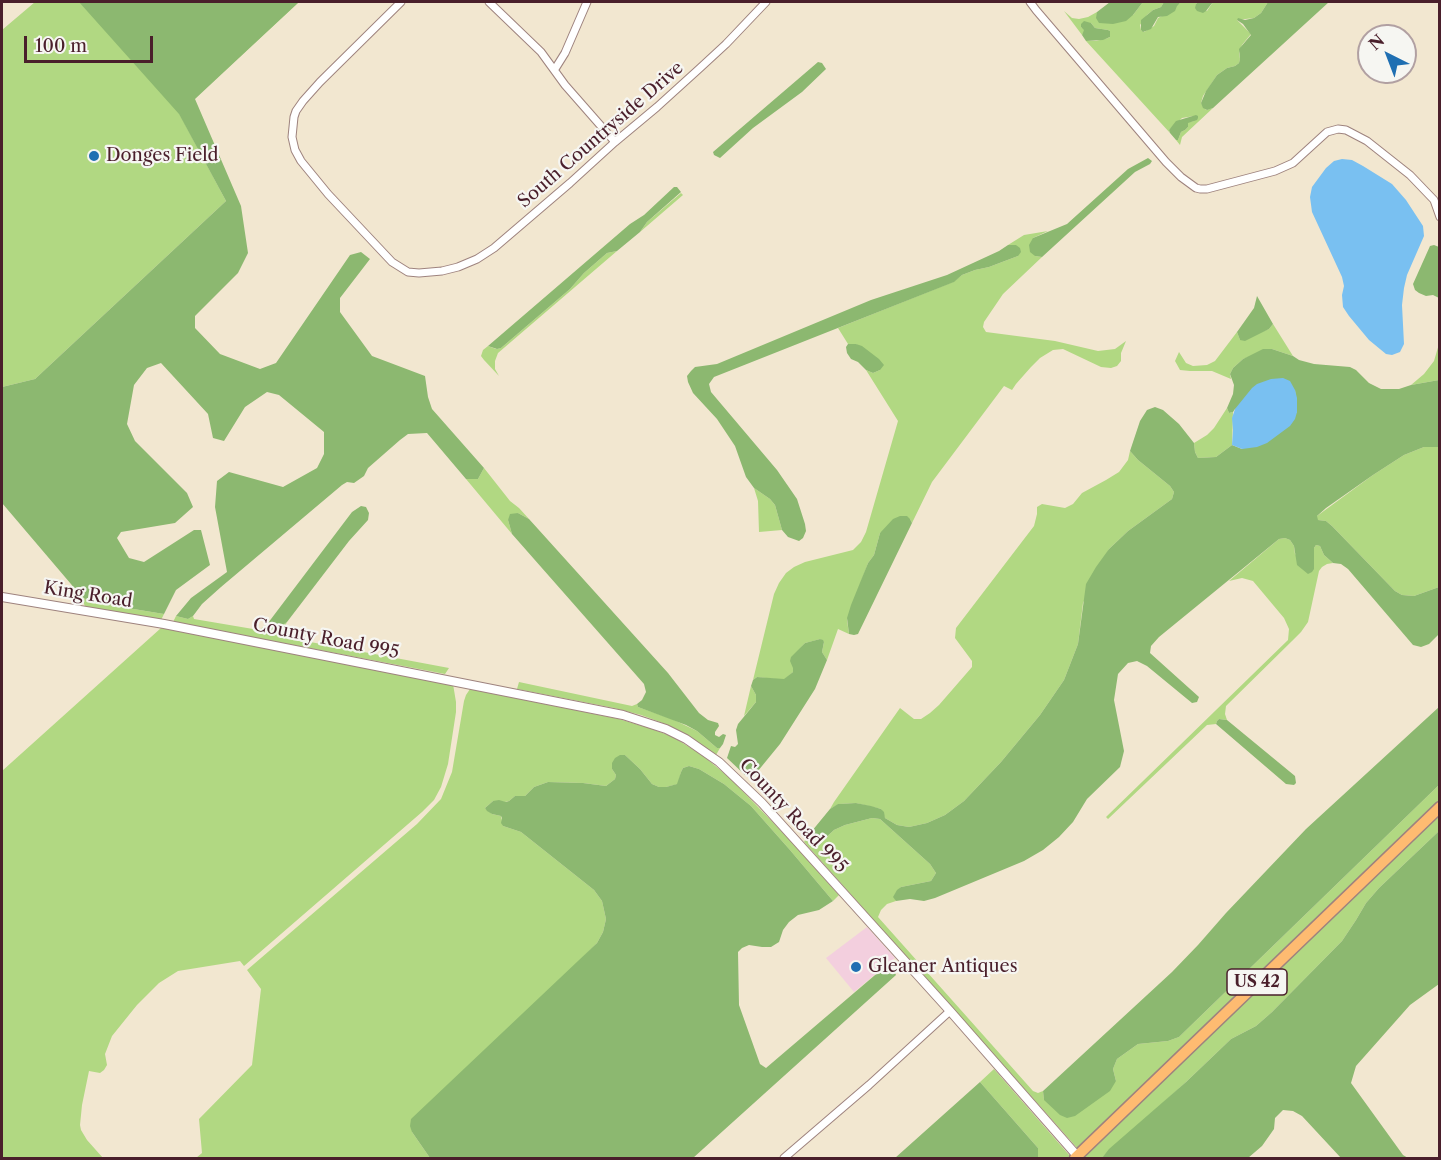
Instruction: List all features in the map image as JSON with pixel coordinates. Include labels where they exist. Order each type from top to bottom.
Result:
[{"type":"main road","name":"US 42","points":[[1077,1158],[1440,807]]},
{"type":"street","name":"South Countryside Drive","points":[[401,2],[314,89],[296,111],[292,137],[297,154],[327,194],[396,266],[408,272],[419,273],[442,271],[468,263],[494,248],[650,113],[726,44],[766,2]]},
{"type":"street","points":[[489,2],[537,48],[565,85],[615,142]]},
{"type":"street","points":[[555,69],[566,53],[587,2]]},
{"type":"street","points":[[1030,2],[1167,162],[1181,177],[1196,188],[1207,189],[1275,171],[1293,163],[1327,132],[1338,129],[1359,136],[1374,146],[1422,186],[1434,200],[1440,217]]},
{"type":"street","name":"King Road","points":[[2,597],[168,625]]},
{"type":"street","name":"County Road 995","points":[[168,625],[622,715],[666,729],[686,739],[719,762],[756,797],[950,1011],[1077,1158]]},
{"type":"street","points":[[784,1158],[950,1011]]},
{"type":"shaded area","points":[[867,927],[895,958],[854,992],[826,958]]},
{"type":"green space","points":[[35,2],[299,2],[179,113],[226,201],[35,379],[2,387],[2,30]]},
{"type":"green space","points":[[79,2],[299,2],[195,99],[241,206],[248,253],[238,273],[195,316],[195,328],[220,354],[260,369],[276,363],[350,255],[361,252],[370,259],[340,298],[340,312],[372,356],[425,376],[432,409],[484,468],[478,479],[466,479],[427,433],[408,434],[368,468],[364,476],[354,483],[347,482],[342,485],[221,587],[188,619],[176,616],[191,598],[227,572],[215,507],[217,481],[229,472],[283,487],[317,468],[324,454],[324,432],[279,395],[267,392],[245,407],[224,441],[213,438],[208,414],[161,363],[147,368],[134,385],[127,424],[135,441],[187,493],[193,507],[175,523],[121,532],[117,538],[129,558],[144,562],[194,530],[201,530],[210,565],[176,590],[164,614],[91,602],[82,597],[2,503],[2,387],[35,379],[226,201],[179,114]]},
{"type":"green space","points":[[1110,2],[1143,2],[1126,21],[1113,24],[1099,23],[1096,18],[1097,12]]},
{"type":"green space","points":[[1143,2],[1164,2],[1161,7],[1147,15],[1140,25],[1144,32],[1180,2],[1198,2],[1196,4],[1207,11],[1213,2],[1268,2],[1261,13],[1254,18],[1237,20],[1251,34],[1242,45],[1239,63],[1217,75],[1201,103],[1206,110],[1213,108],[1182,137],[1180,145],[1176,140],[1188,127],[1188,122],[1194,121],[1194,116],[1182,118],[1169,130],[1170,133],[1086,41],[1108,38],[1110,31],[1095,28],[1091,23],[1081,27],[1085,30],[1082,35],[1064,11],[1072,18],[1079,19],[1097,12],[1097,18],[1133,15]]},
{"type":"green space","points":[[1164,2],[1180,3],[1175,11],[1167,16],[1158,17],[1151,29],[1143,32],[1141,20],[1153,10],[1161,7]]},
{"type":"green space","points":[[1198,2],[1213,2],[1203,13],[1195,8]]},
{"type":"green space","points":[[1268,2],[1329,2],[1213,108],[1207,110],[1203,108],[1201,103],[1206,91],[1217,75],[1239,63],[1239,49],[1251,35],[1237,20],[1238,18],[1245,20],[1254,18],[1261,13]]},
{"type":"green space","points":[[1084,21],[1091,23],[1095,28],[1110,31],[1110,37],[1103,40],[1086,41],[1082,35],[1084,30],[1081,27]]},
{"type":"green space","points":[[818,62],[822,63],[826,69],[802,92],[753,128],[720,158],[714,155],[713,152]]},
{"type":"green space","points":[[1196,115],[1197,120],[1188,123],[1188,127],[1176,140],[1169,130],[1176,121]]},
{"type":"green space","points":[[1148,158],[1152,161],[1150,164],[1135,172],[1042,257],[1030,252],[1029,245],[1033,238],[1067,224],[1128,169]]},
{"type":"green space","points":[[674,187],[681,192],[647,222],[640,232],[617,251],[607,253],[570,289],[501,348],[488,346],[630,224],[644,215]]},
{"type":"green space","points":[[681,193],[683,195],[640,232],[647,222]]},
{"type":"green space","points":[[1048,231],[1033,238],[1035,256],[1042,257],[1003,294],[983,327],[986,332],[1055,341],[1098,351],[1115,349],[1126,341],[1121,353],[1121,361],[1117,366],[1111,368],[1101,367],[1063,349],[1053,350],[1040,358],[1012,390],[1004,386],[932,482],[912,523],[910,519],[880,533],[874,555],[868,563],[847,620],[849,634],[838,629],[827,660],[822,652],[824,642],[820,639],[805,643],[798,651],[793,672],[784,680],[757,677],[753,680],[774,594],[786,573],[805,562],[853,550],[861,542],[866,532],[898,421],[866,370],[873,373],[880,370],[856,344],[848,344],[838,328],[953,282],[962,275],[1018,256],[1016,245],[1008,245],[1024,235]]},
{"type":"green space","points":[[1008,245],[1016,245],[1020,248],[1021,252],[1018,256],[962,275],[954,282],[714,377],[709,384],[711,392],[777,470],[797,499],[806,531],[799,541],[788,537],[782,530],[775,505],[754,488],[746,477],[735,446],[717,419],[693,393],[687,376],[695,367],[717,364],[871,300],[947,275]]},
{"type":"green space","points":[[1430,246],[1439,247],[1439,298],[1419,293],[1413,284]]},
{"type":"green space","points":[[617,251],[498,353],[495,369],[499,376],[484,360],[481,356],[483,350],[488,346],[501,348],[570,289],[607,253]]},
{"type":"green space","points":[[1257,296],[1273,324],[1269,329],[1245,341],[1240,340],[1237,332],[1254,308]]},
{"type":"green space","points":[[1273,324],[1293,356],[1272,349],[1243,359],[1233,368],[1230,374],[1231,379],[1212,371],[1180,370],[1175,361],[1179,352],[1186,363],[1193,366],[1207,365],[1215,361],[1237,332],[1240,340],[1269,329]]},
{"type":"green space","points":[[848,344],[862,346],[884,365],[873,373],[866,370],[851,359],[847,353]]},
{"type":"green space","points":[[1439,344],[1439,380],[1411,385],[1434,361]]},
{"type":"green space","points":[[1263,349],[1272,349],[1314,364],[1350,367],[1369,383],[1381,389],[1399,389],[1439,380],[1439,447],[1424,447],[1404,455],[1317,516],[1318,520],[1326,521],[1332,526],[1395,591],[1402,595],[1414,596],[1439,587],[1439,634],[1429,644],[1421,647],[1413,645],[1348,569],[1341,564],[1333,563],[1324,555],[1320,546],[1316,545],[1314,548],[1314,569],[1308,574],[1297,565],[1294,546],[1290,540],[1279,539],[1151,646],[1150,653],[1199,697],[1197,702],[1192,703],[1147,666],[1137,661],[1128,663],[1118,674],[1114,700],[1124,751],[1120,767],[1087,799],[1073,822],[1043,850],[1024,861],[935,898],[924,901],[910,899],[896,901],[893,897],[901,887],[931,881],[936,873],[930,864],[880,819],[872,818],[845,825],[814,845],[807,837],[830,809],[838,804],[856,803],[881,809],[885,818],[897,825],[909,827],[927,823],[945,815],[964,801],[1001,762],[1040,715],[1064,680],[1078,644],[1086,584],[1096,567],[1109,549],[1128,531],[1172,499],[1174,492],[1170,486],[1130,451],[1140,421],[1147,410],[1155,407],[1163,410],[1179,424],[1194,443],[1198,458],[1216,457],[1232,445],[1242,449],[1297,412],[1295,390],[1235,409],[1229,413],[1227,408],[1234,385],[1230,374],[1233,368],[1243,359]]},
{"type":"green space","points":[[1227,408],[1229,413],[1233,412],[1232,445],[1216,457],[1198,458],[1194,443],[1214,428]]},
{"type":"green space","points":[[1424,447],[1439,447],[1439,587],[1414,596],[1402,595],[1395,591],[1332,526],[1326,521],[1317,520],[1317,516],[1404,455]]},
{"type":"green space","points":[[1130,451],[1170,486],[1174,492],[1172,499],[1128,531],[1109,549],[1083,603],[1078,644],[1064,680],[1040,715],[1001,762],[964,801],[945,815],[927,823],[909,827],[897,825],[885,818],[881,809],[856,803],[839,804],[830,809],[900,708],[914,719],[921,719],[939,705],[972,667],[972,661],[955,638],[956,628],[1034,526],[1037,507],[1042,504],[1065,508],[1073,504],[1082,493],[1119,472],[1128,460]]},
{"type":"green space","points":[[484,468],[510,501],[529,519],[518,513],[508,520],[512,534],[466,479],[478,479]]},
{"type":"green space","points":[[754,488],[775,505],[782,530],[759,532],[758,501]]},
{"type":"green space","points":[[361,506],[366,507],[369,513],[368,520],[349,541],[287,622],[280,627],[269,626],[268,623],[352,512]]},
{"type":"green space","points":[[518,513],[529,519],[668,673],[699,713],[708,720],[718,723],[715,735],[719,737],[726,735],[720,748],[686,725],[638,707],[637,704],[646,692],[644,684],[512,534],[508,520],[510,514]]},
{"type":"green space","points":[[907,516],[912,523],[858,634],[849,634],[847,618],[868,563],[874,555],[880,533],[893,519]]},
{"type":"green space","points":[[1279,539],[1290,540],[1294,546],[1295,554],[1314,569],[1316,545],[1320,546],[1324,555],[1333,563],[1327,564],[1319,571],[1308,622],[1301,632],[1226,706],[1227,720],[1219,719],[1216,724],[1207,725],[1108,819],[1106,817],[1288,640],[1289,629],[1284,618],[1253,581],[1242,578],[1229,581]]},
{"type":"green space","points":[[82,597],[91,602],[164,614],[161,620],[85,607]]},
{"type":"green space","points":[[176,616],[188,619],[193,616],[194,619],[259,630],[268,623],[269,626],[275,628],[287,622],[283,630],[289,638],[449,668],[445,674],[173,622]]},
{"type":"green space","points":[[161,628],[453,684],[456,712],[448,764],[441,787],[434,800],[422,812],[244,966],[240,961],[178,971],[159,983],[137,1005],[112,1036],[105,1054],[107,1065],[104,1070],[100,1073],[89,1071],[80,1125],[87,1140],[103,1158],[2,1158],[2,771]]},
{"type":"green space","points":[[820,639],[824,642],[822,652],[827,660],[815,689],[780,744],[753,777],[746,776],[727,758],[731,746],[735,747],[738,744],[736,730],[738,724],[756,702],[756,695],[751,686],[753,680],[757,677],[784,679],[793,672],[791,657],[805,643]]},
{"type":"green space","points":[[519,682],[632,706],[637,704],[638,707],[697,731],[720,748],[716,755],[690,737],[660,722],[614,708],[517,689]]},
{"type":"green space","points":[[751,686],[756,695],[756,702],[744,716]]},
{"type":"green space","points":[[470,689],[619,719],[673,737],[702,755],[730,778],[839,895],[833,901],[751,806],[724,784],[699,769],[689,766],[683,768],[678,784],[659,787],[652,784],[625,755],[612,769],[616,775],[615,779],[606,786],[548,782],[534,787],[525,796],[515,796],[505,802],[493,801],[485,808],[492,814],[501,816],[503,826],[521,832],[594,890],[602,901],[606,919],[597,943],[412,1132],[430,1158],[196,1158],[202,1153],[199,1119],[252,1065],[261,989],[247,970],[417,824],[441,799],[452,772],[464,701]]},
{"type":"green space","points":[[1439,707],[1439,785],[1179,1037],[1168,1041],[1138,1044],[1117,1059],[1113,1069],[1116,1081],[1110,1091],[1075,1116],[1067,1118],[1060,1115],[1044,1100],[1043,1091],[1172,972],[1306,829]]},
{"type":"green space","points":[[1219,719],[1227,720],[1295,776],[1296,783],[1286,784],[1216,724]]},
{"type":"green space","points":[[620,755],[625,755],[652,784],[659,787],[677,784],[683,768],[689,766],[699,769],[724,784],[751,806],[833,901],[819,910],[798,915],[783,930],[779,942],[771,947],[749,945],[738,952],[739,1005],[760,1064],[766,1068],[888,964],[892,966],[896,975],[693,1158],[430,1158],[412,1132],[411,1119],[597,943],[606,919],[602,901],[594,890],[521,832],[503,826],[501,816],[492,814],[485,808],[493,801],[506,802],[515,796],[525,796],[534,787],[548,782],[606,786],[615,779],[612,763]]},
{"type":"green space","points":[[1439,785],[1439,805],[1078,1149],[804,842],[807,837],[814,845],[845,825],[872,818],[880,819],[930,864],[936,873],[931,881],[901,887],[894,896],[896,901],[887,904],[878,917],[1033,1091],[1038,1093],[1043,1091],[1044,1100],[1116,1081],[1113,1069],[1117,1059],[1138,1044],[1168,1041],[1179,1037]]},
{"type":"green space","points":[[1439,809],[1439,831],[1379,888],[1366,903],[1342,941],[1272,1012],[1256,1026],[1231,1039],[1102,1158],[1083,1156]]},
{"type":"green space","points":[[1439,831],[1439,984],[1410,1005],[1356,1066],[1351,1083],[1403,1155],[1408,1158],[1341,1158],[1302,1116],[1293,1111],[1283,1110],[1275,1118],[1274,1129],[1262,1146],[1248,1158],[1102,1158],[1109,1149],[1186,1082],[1231,1039],[1256,1026],[1272,1012],[1342,941],[1366,903],[1379,888]]},
{"type":"green space","points":[[994,1069],[1070,1156],[1067,1158],[1038,1158],[1038,1148],[980,1082]]},
{"type":"green space","points":[[980,1082],[1038,1148],[1038,1158],[895,1158]]},
{"type":"water","points":[[1352,160],[1392,184],[1423,226],[1424,236],[1407,275],[1404,288],[1402,305],[1404,344],[1400,352],[1392,355],[1386,354],[1369,340],[1343,307],[1342,277],[1312,212],[1310,197],[1312,187],[1326,168],[1334,161]]},
{"type":"water","points":[[1283,378],[1290,381],[1297,398],[1297,412],[1290,426],[1267,443],[1257,447],[1242,449],[1232,445],[1232,418],[1235,409],[1257,384]]},
{"type":"place","name":"Donges Field","points":[[94,156]]},
{"type":"place","name":"Gleaner Antiques","points":[[856,967]]}]
